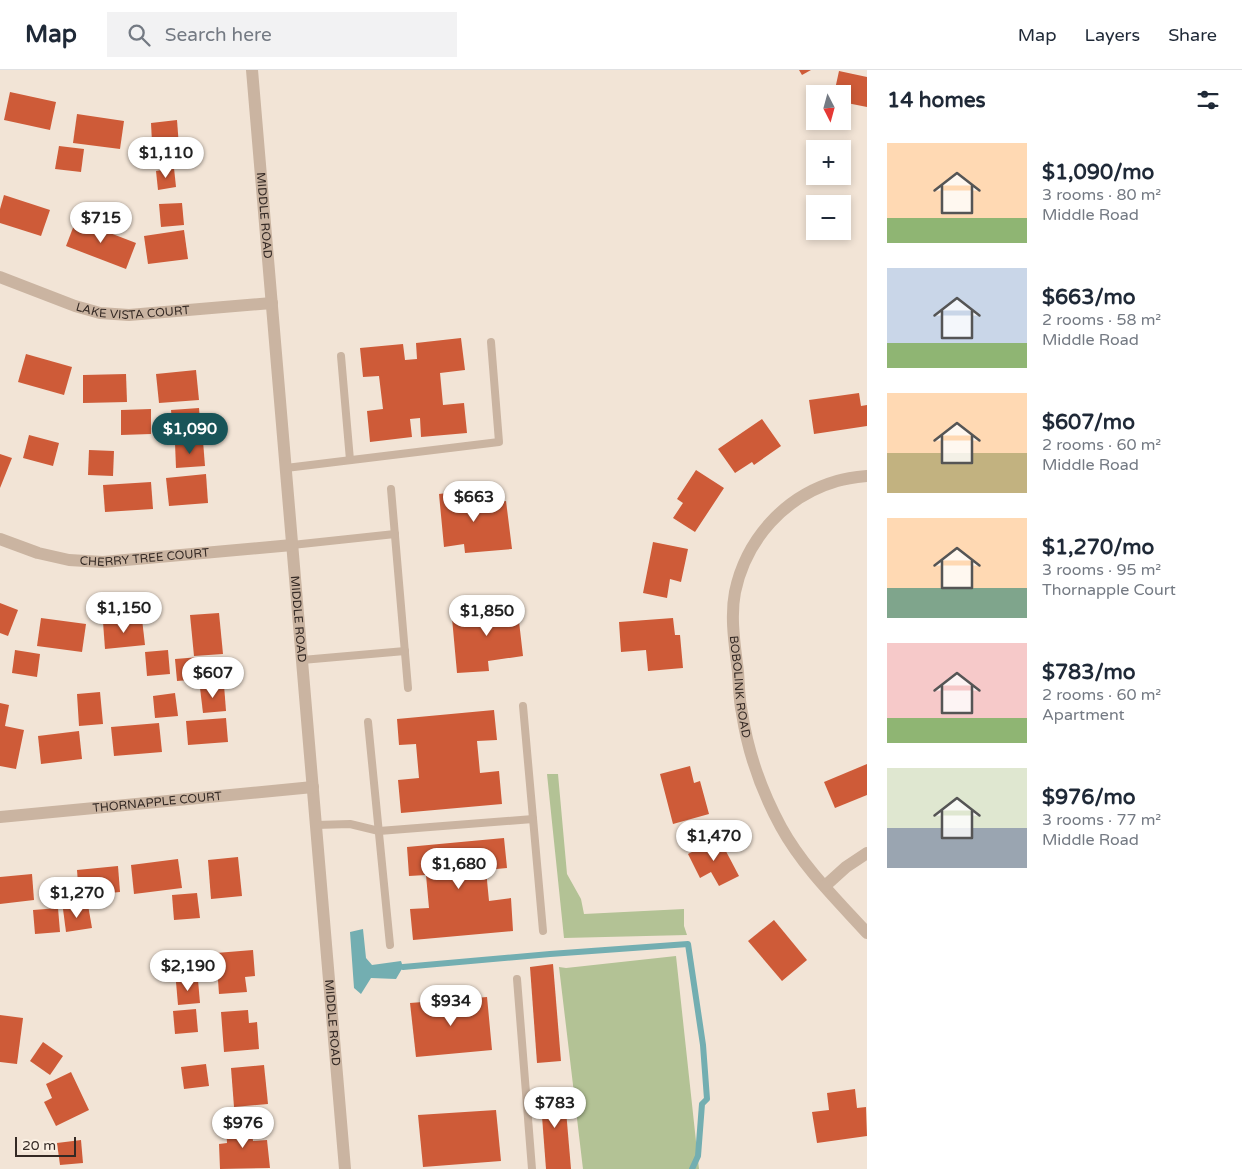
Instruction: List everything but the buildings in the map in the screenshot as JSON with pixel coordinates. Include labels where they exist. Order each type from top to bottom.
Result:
[{"type":"street","name":"MIDDLE ROAD","points":[[252,70],[345,1169]]},
{"type":"street","name":"LAKE VISTA COURT","points":[[0,277],[75,306],[110,314],[129,315],[272,302]]},
{"type":"street","name":"BOBOLINK ROAD","points":[[867,476],[838,481],[813,490],[791,503],[771,521],[753,544],[742,568],[735,593],[733,620],[742,713],[750,754],[763,790],[782,828],[804,861],[867,933]]},
{"type":"street","name":"CHERRY TREE COURT","points":[[0,539],[38,553],[69,560],[103,562],[292,545]]},
{"type":"street","name":"THORNAPPLE COURT","points":[[0,817],[313,788]]},
{"type":"street","points":[[825,886],[846,867],[867,854]]},
{"type":"lane","points":[[286,468],[499,442],[491,342]]},
{"type":"lane","points":[[341,356],[350,460]]},
{"type":"lane","points":[[391,489],[408,688]]},
{"type":"lane","points":[[292,545],[395,534]]},
{"type":"lane","points":[[302,660],[405,651]]},
{"type":"lane","points":[[523,706],[543,931]]},
{"type":"lane","points":[[368,722],[390,945]]},
{"type":"lane","points":[[316,825],[350,824],[379,831],[533,819]]},
{"type":"lane","points":[[516,979],[532,1169]]},
{"type":"green space","points":[[547,774],[558,774],[567,874],[581,899],[584,914],[684,909],[684,926],[687,935],[564,938]]},
{"type":"green space","points":[[676,956],[699,1169],[583,1169],[559,967],[566,968]]},
{"type":"water","points":[[363,929],[366,958],[372,965],[401,961],[403,967],[396,979],[371,978],[361,994],[354,988],[350,932]]},
{"type":"waterway","points":[[403,967],[688,944],[703,1045],[707,1099],[702,1104],[698,1156],[692,1169]]}]
